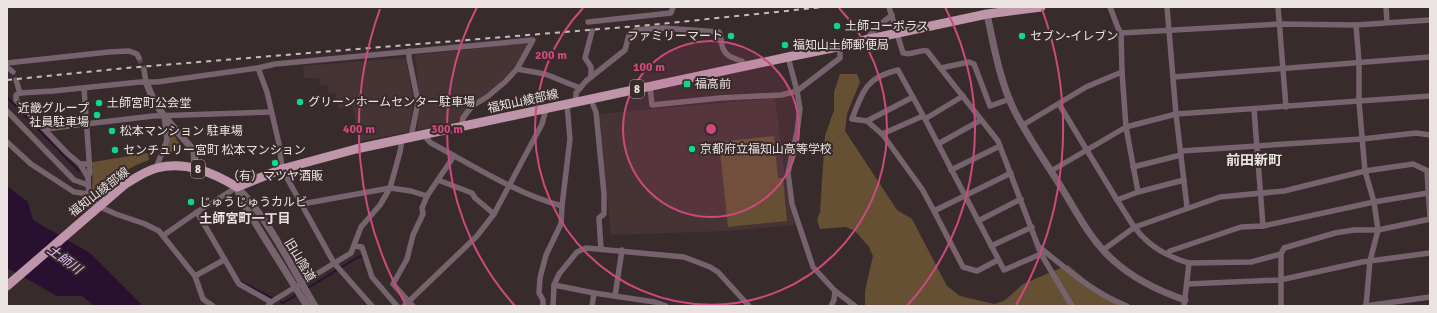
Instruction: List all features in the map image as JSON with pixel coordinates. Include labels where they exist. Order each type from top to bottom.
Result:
[{"type":"main road","name":"福知山綾部線","points":[[7,286],[96,207],[124,185],[142,174],[156,168],[177,166],[195,168],[222,178],[236,187],[282,169],[356,149],[987,14],[1040,7]]},
{"type":"street","points":[[588,22],[671,14],[673,7]]},
{"type":"street","points":[[889,7],[903,53],[908,55],[924,50],[927,51],[998,141],[1041,254],[1072,306]]},
{"type":"street","points":[[1110,7],[1121,33],[1126,127],[1138,192]]},
{"type":"street","points":[[1167,7],[1176,114],[1187,208]]},
{"type":"street","points":[[1278,7],[1286,107]]},
{"type":"street","points":[[1386,7],[1387,22]]},
{"type":"street","points":[[987,14],[997,61],[1015,112],[1094,240],[1114,261],[1143,283],[1186,304],[1189,263]]},
{"type":"street","points":[[865,40],[892,15]]},
{"type":"street","points":[[1121,33],[1279,24],[1356,25],[1430,20]]},
{"type":"street","points":[[1356,25],[1359,62],[1359,102],[1365,171],[1374,202],[1378,230],[1370,261],[1365,306],[1430,297]]},
{"type":"street","points":[[543,306],[543,300],[539,293],[540,278],[546,255],[561,224],[570,139],[571,103],[580,88],[591,77],[625,50],[629,35],[636,30],[648,28],[719,32],[721,35],[724,52],[728,56],[742,61],[743,67]]},
{"type":"street","points":[[591,77],[591,67],[585,58],[592,31]]},
{"type":"street","points":[[88,177],[80,164],[16,100],[16,95],[20,93],[157,82],[258,68],[275,64],[534,40],[517,69],[505,82],[487,97],[472,106],[463,118],[461,127]]},
{"type":"street","points":[[650,86],[652,105],[720,98],[781,95],[797,91],[840,58],[840,46]]},
{"type":"street","points":[[7,63],[129,51],[137,54],[139,58]]},
{"type":"street","points":[[409,51],[409,58],[418,102],[412,137]]},
{"type":"street","points":[[788,57],[800,109],[797,132],[788,173],[792,204],[813,267],[835,291],[855,306]]},
{"type":"street","points":[[1173,77],[1283,67],[1430,57]]},
{"type":"street","points":[[941,68],[969,62],[974,64],[990,106],[1010,99]]},
{"type":"street","points":[[7,67],[13,72]]},
{"type":"street","points":[[258,68],[267,92],[279,144],[282,169],[334,263],[372,306]]},
{"type":"street","points":[[517,69],[545,74],[580,88]]},
{"type":"street","points":[[144,70],[146,82],[154,101],[164,116],[194,151],[195,168]]},
{"type":"street","points":[[998,260],[977,271],[962,267],[922,189],[882,134],[867,121],[852,119],[861,98],[872,80],[886,73],[898,70],[1004,270],[1041,254]]},
{"type":"street","points":[[1023,125],[1086,86],[1122,72]]},
{"type":"street","points":[[16,80],[20,93]]},
{"type":"street","points":[[84,88],[86,125],[89,140],[89,198],[96,207],[145,224],[159,231],[195,276],[203,299],[213,306]]},
{"type":"street","points":[[867,121],[913,96]]},
{"type":"street","points":[[882,134],[924,118],[963,96]]},
{"type":"street","points":[[1051,171],[1126,127],[1176,114],[1430,96]]},
{"type":"street","points":[[1058,104],[1117,200],[1145,240],[1176,259],[1189,263],[1251,262],[1281,254]]},
{"type":"street","points":[[593,105],[596,112],[604,194],[604,214],[599,218],[601,249]]},
{"type":"street","points":[[454,156],[427,196],[422,208],[423,214],[413,235],[407,259],[393,284],[408,305],[477,236],[494,214],[542,124],[546,109]]},
{"type":"street","points":[[1254,109],[1263,226]]},
{"type":"street","points":[[7,111],[74,180],[88,185]]},
{"type":"street","points":[[44,129],[164,116],[271,112]]},
{"type":"street","points":[[156,168],[167,140],[164,116]]},
{"type":"street","points":[[938,144],[981,120]]},
{"type":"street","points":[[1133,167],[1181,153],[1362,139],[1416,133],[1430,135]]},
{"type":"street","points":[[427,134],[428,140],[432,144],[509,186],[528,195],[562,206]]},
{"type":"street","points":[[197,212],[239,284],[269,304],[351,253],[361,227],[380,205],[390,188],[402,139]]},
{"type":"street","points":[[7,142],[31,164],[74,192],[89,194]]},
{"type":"street","points":[[952,170],[1000,146]]},
{"type":"street","points":[[80,164],[90,164]]},
{"type":"street","points":[[1103,250],[1135,227],[1220,197],[1284,191],[1365,171],[1413,164],[1428,172],[1430,219],[1378,230],[1354,230],[1336,233],[1284,248],[1281,254],[1281,306]]},
{"type":"street","points":[[934,211],[1011,173]]},
{"type":"street","points":[[438,180],[472,193],[475,198],[494,214]]},
{"type":"street","points":[[1117,200],[1138,192],[1184,180]]},
{"type":"street","points":[[164,236],[197,212],[236,187],[244,204],[298,286],[307,306]]},
{"type":"street","points":[[302,204],[390,188],[411,191],[427,196]]},
{"type":"street","points":[[1167,254],[1170,251],[1241,227],[1263,226],[1428,192]]},
{"type":"street","points":[[978,221],[1021,199]]},
{"type":"street","points":[[991,246],[1032,227]]},
{"type":"street","points":[[354,246],[362,247],[372,277],[397,306]]},
{"type":"street","points":[[1039,247],[1075,276],[1104,296],[1127,306]]},
{"type":"street","points":[[553,306],[554,285],[559,274],[577,252],[586,248],[622,250],[684,257],[710,267],[718,272],[749,306]]},
{"type":"street","points":[[615,296],[622,250]]},
{"type":"street","points":[[1187,284],[1280,280],[1362,262],[1430,253]]},
{"type":"street","points":[[195,276],[224,260]]},
{"type":"street","points":[[554,285],[666,306]]},
{"type":"street","name":"旧山陰道","points":[[298,286],[315,306]]},
{"type":"street","points":[[831,306],[834,300],[835,291]]},
{"type":"street","points":[[592,306],[594,293]]},
{"type":"shaded area","points":[[527,43],[528,46],[519,69],[473,106],[460,123],[417,130],[420,105],[415,55]]},
{"type":"shaded area","points":[[403,58],[406,59],[413,101],[409,132],[360,141],[352,106],[339,109],[335,93],[329,94],[327,85],[321,86],[319,78],[304,78],[303,66]]},
{"type":"shaded area","points":[[840,74],[857,74],[860,82],[847,114],[845,131],[897,210],[912,219],[947,286],[960,296],[994,304],[1004,301],[1023,284],[1068,265],[1103,294],[1126,306],[865,306],[865,291],[873,256],[869,247],[855,231],[846,227],[820,229],[817,220],[820,212],[825,136],[834,110],[834,92]]},
{"type":"shaded area","name":"京都府立福知山高等学校","points":[[775,98],[786,184],[795,225],[728,231],[611,235],[598,114]]},
{"type":"shaded area","points":[[170,135],[174,135],[182,148],[181,152],[165,152]]},
{"type":"shaded area","points":[[774,136],[778,178],[783,178],[787,221],[728,227],[719,142]]},
{"type":"shaded area","points":[[148,153],[149,160],[126,170],[92,195],[93,162]]},
{"type":"water","name":"土師川","points":[[7,186],[28,202],[33,220],[90,253],[143,306],[94,306],[82,296],[57,296],[7,268]]},
{"type":"waterway","points":[[7,97],[79,171]]},
{"type":"waterway","points":[[306,289],[360,256],[363,258]]},
{"type":"waterway","points":[[241,282],[274,299]]},
{"type":"waterway","points":[[281,302],[283,303],[298,294]]},
{"type":"tunnel","points":[[139,58],[144,70]]},
{"type":"railway","points":[[7,80],[126,68],[650,25],[824,7]]},
{"type":"place","name":"土師コーポラス","points":[[837,26]]},
{"type":"place","name":"ファミリーマート","points":[[731,36]]},
{"type":"place","name":"セブン-イレブン","points":[[1022,36]]},
{"type":"place","name":"福知山土師郵便局","points":[[785,45]]},
{"type":"place","name":"福高前","points":[[687,84]]},
{"type":"place","name":"グリーンホームセンター駐車場","points":[[300,102]]},
{"type":"place","name":"土師宮町公会堂","points":[[99,103]]},
{"type":"place","name":"近畿グループ 社員駐車場","points":[[97,115]]},
{"type":"place","name":"松本マンション 駐車場","points":[[112,131]]},
{"type":"place","name":"京都府立福知山高等学校","points":[[692,149]]},
{"type":"place","name":"センチュリー宮町 松本マンション","points":[[115,150]]},
{"type":"place","name":"（有）マツヤ酒販","points":[[275,163]]},
{"type":"place","name":"じゅうじゅうカルビ","points":[[191,202]]},
{"type":"district","name":"前田新町","points":[[1254,160]]},
{"type":"district","name":"土師宮町一丁目","points":[[245,218]]}]
